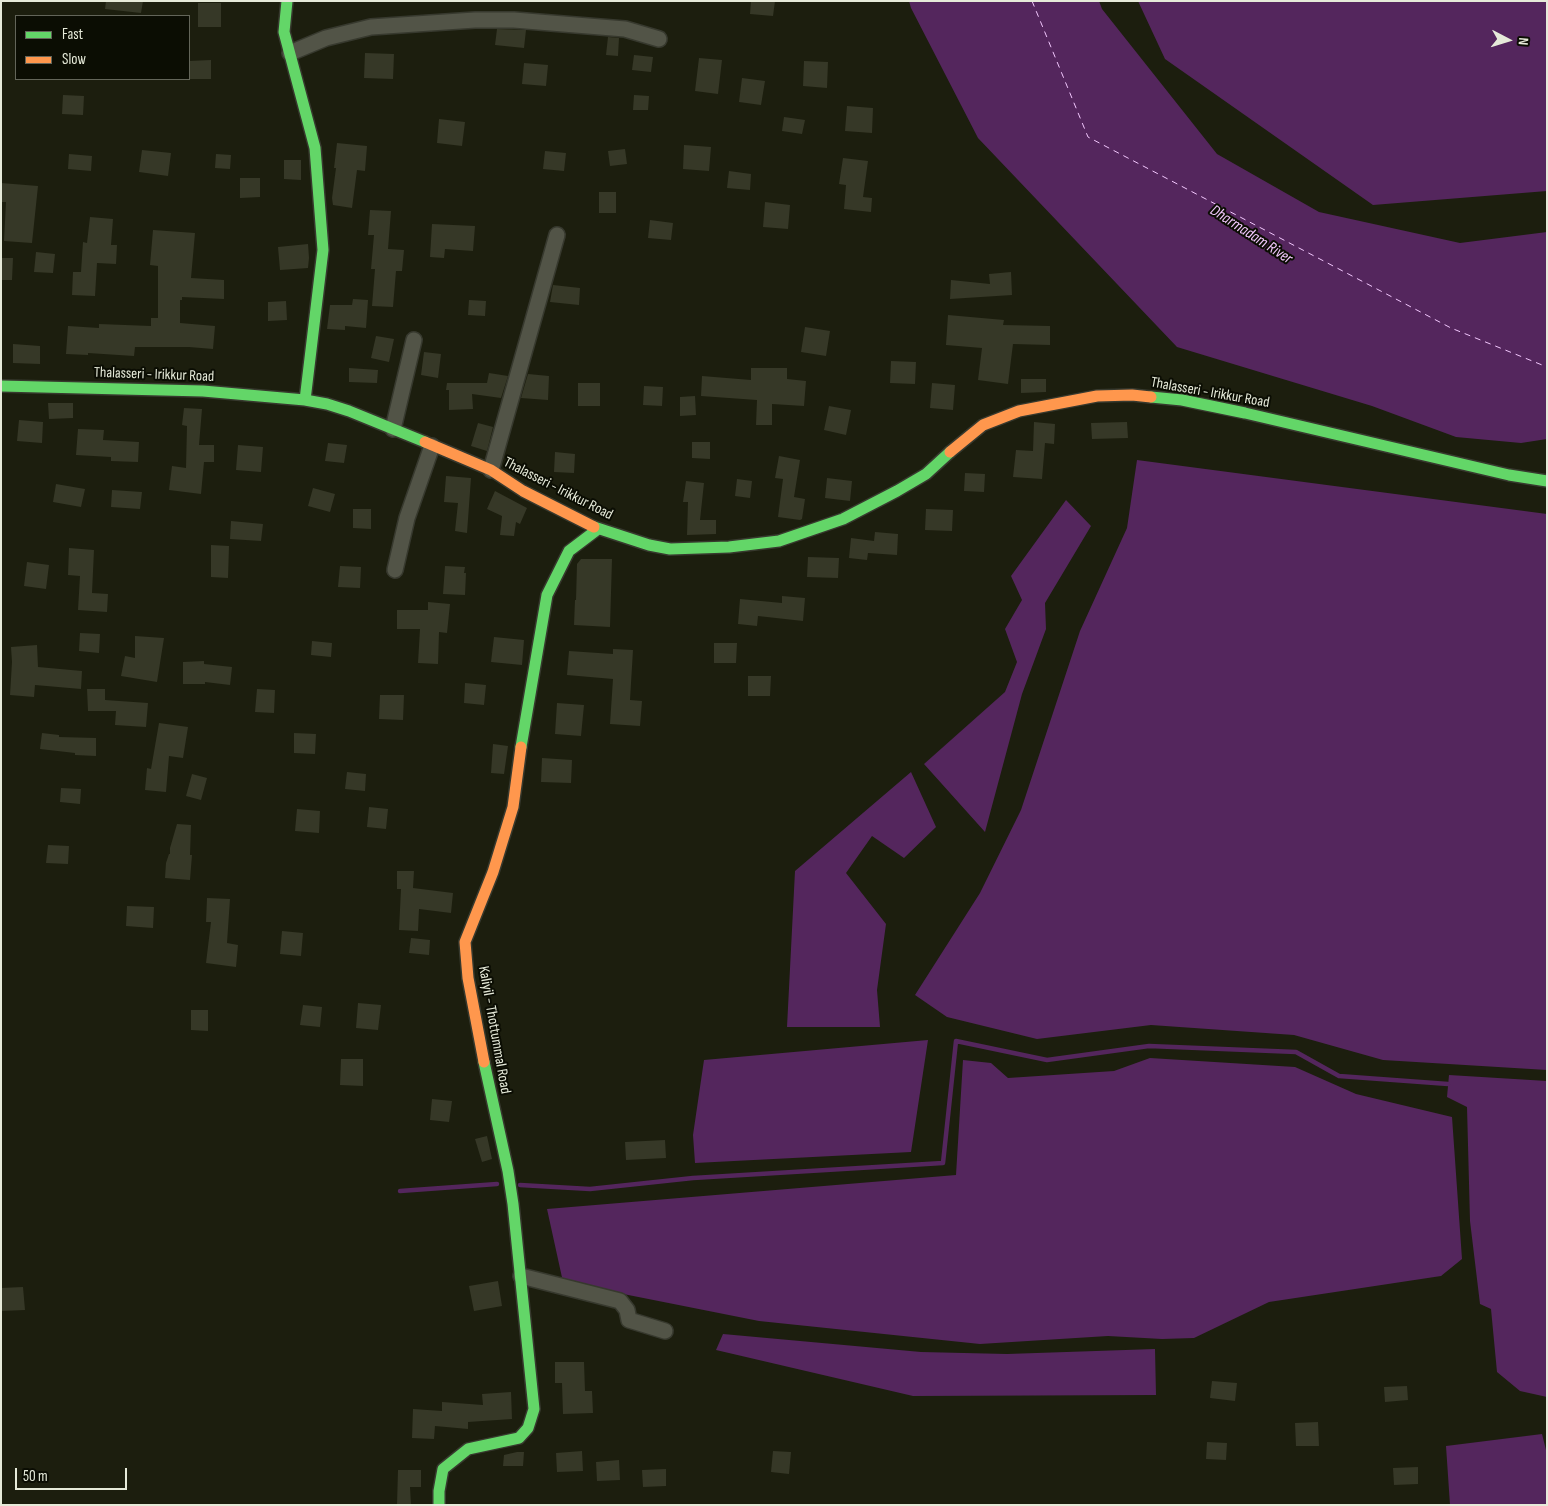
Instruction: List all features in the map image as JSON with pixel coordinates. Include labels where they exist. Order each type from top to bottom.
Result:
[{"type":"main road","points":[[287,1],[284,32],[315,148],[323,250],[305,400]]},
{"type":"main road","name":"Thalasseri - Irikkur Road","points":[[1,386],[203,391],[305,400],[340,408],[490,470],[523,491],[598,529],[649,545],[670,549],[729,547],[778,541],[843,519],[926,474],[983,425],[1019,411],[1097,396],[1132,395],[1182,400],[1509,475],[1547,480]]},
{"type":"main road","name":"Kaliyil - Thottummal Road","points":[[439,1505],[439,1491],[443,1469],[468,1449],[519,1438],[528,1428],[534,1409],[521,1276],[508,1171],[476,1024],[468,978],[465,942],[493,872],[512,807],[547,595],[570,551],[598,529]]},
{"type":"street","points":[[290,53],[326,38],[372,27],[476,20],[514,20],[625,29],[659,39]]},
{"type":"street","points":[[490,470],[557,235]]},
{"type":"street","points":[[393,429],[414,340]]},
{"type":"street","points":[[394,570],[407,518],[432,446]]},
{"type":"street","points":[[521,1276],[620,1301],[627,1310],[629,1320],[665,1331]]},
{"type":"water","name":"Dharmadam River","points":[[909,1],[1099,1],[1102,9],[1217,154],[1319,212],[1460,243],[1547,232],[1547,439],[1521,443],[1456,437],[1372,406],[1177,347],[978,138]]},
{"type":"water","points":[[1138,1],[1547,1],[1547,191],[1373,205],[1165,59]]},
{"type":"water","points":[[1137,460],[1547,514],[1547,1070],[1383,1060],[1294,1035],[1151,1025],[1037,1039],[947,1017],[915,995],[980,893],[1021,810],[1080,631],[1127,528]]},
{"type":"water","points":[[1066,500],[1091,526],[1045,603],[1046,629],[1022,694],[985,832],[924,764],[1005,692],[1017,662],[1005,629],[1022,600],[1011,576]]},
{"type":"water","points":[[911,772],[936,827],[904,858],[872,836],[846,873],[886,924],[877,990],[880,1027],[787,1027],[795,871]]},
{"type":"water","points":[[928,1040],[911,1152],[695,1163],[693,1135],[704,1060]]},
{"type":"water","points":[[1150,1058],[1295,1067],[1356,1094],[1452,1117],[1462,1259],[1441,1276],[1269,1302],[1194,1338],[1162,1339],[1108,1336],[980,1344],[759,1321],[563,1282],[547,1209],[956,1175],[963,1060],[991,1063],[1008,1078],[1114,1071]]},
{"type":"water","points":[[1449,1075],[1547,1081],[1547,1397],[1520,1391],[1497,1372],[1491,1309],[1480,1304],[1470,1221],[1467,1107],[1447,1097]]},
{"type":"water","points":[[723,1334],[921,1352],[1007,1354],[1155,1349],[1156,1395],[913,1396],[716,1350]]},
{"type":"water","points":[[1542,1434],[1547,1454],[1547,1505],[1450,1505],[1446,1446]]},
{"type":"building","points":[[106,1],[143,1],[141,13],[105,9]]},
{"type":"building","points":[[751,1],[775,1],[773,16],[750,14]]},
{"type":"building","points":[[198,3],[221,3],[221,27],[198,27]]},
{"type":"building","points":[[497,29],[526,30],[524,48],[495,45]]},
{"type":"building","points":[[608,37],[619,38],[618,56],[606,55]]},
{"type":"building","points":[[365,53],[394,54],[393,79],[364,78]]},
{"type":"building","points":[[634,55],[653,57],[651,72],[632,70]]},
{"type":"building","points":[[699,58],[722,60],[718,94],[695,91]]},
{"type":"building","points":[[211,60],[211,79],[190,79],[190,61]]},
{"type":"building","points":[[804,61],[828,62],[827,88],[803,86]]},
{"type":"building","points":[[524,63],[548,65],[546,86],[522,84]]},
{"type":"building","points":[[742,78],[765,81],[761,105],[739,102]]},
{"type":"building","points":[[63,95],[84,96],[83,115],[62,114]]},
{"type":"building","points":[[634,95],[649,96],[648,110],[633,110]]},
{"type":"building","points":[[847,106],[873,108],[872,133],[845,131]]},
{"type":"building","points":[[784,117],[805,120],[802,134],[782,131]]},
{"type":"building","points":[[439,119],[465,122],[462,146],[437,143]]},
{"type":"building","points":[[337,143],[367,146],[365,171],[357,170],[352,208],[333,205]]},
{"type":"building","points":[[684,145],[711,147],[709,171],[683,169]]},
{"type":"building","points":[[625,149],[627,164],[610,166],[608,151]]},
{"type":"building","points":[[142,150],[171,153],[168,176],[139,172]]},
{"type":"building","points":[[545,151],[566,153],[564,171],[543,169]]},
{"type":"building","points":[[69,154],[92,156],[91,171],[68,169]]},
{"type":"building","points":[[216,154],[231,155],[230,169],[215,168]]},
{"type":"building","points":[[843,158],[868,161],[863,197],[872,198],[871,212],[844,209],[846,185],[839,184]]},
{"type":"building","points":[[284,160],[301,160],[301,180],[284,179]]},
{"type":"building","points":[[729,171],[751,174],[750,190],[727,188]]},
{"type":"building","points":[[240,178],[260,178],[260,197],[240,198]]},
{"type":"building","points":[[1,183],[38,186],[32,243],[4,241],[6,202],[1,202]]},
{"type":"building","points":[[599,192],[616,192],[616,213],[599,213]]},
{"type":"building","points":[[765,202],[790,205],[788,229],[763,227]]},
{"type":"building","points":[[370,210],[391,211],[388,249],[404,250],[402,271],[396,271],[393,307],[372,306],[375,269],[371,269],[374,235],[368,235]]},
{"type":"building","points":[[90,217],[113,219],[111,245],[117,245],[116,264],[97,263],[95,296],[72,295],[73,272],[81,272],[83,242],[87,243]]},
{"type":"building","points":[[650,220],[673,223],[671,240],[648,238]]},
{"type":"building","points":[[432,224],[475,226],[473,251],[445,249],[444,258],[430,257]]},
{"type":"building","points":[[153,230],[195,233],[191,278],[224,280],[224,299],[182,297],[182,300],[180,300],[180,323],[215,326],[213,349],[135,347],[134,356],[88,353],[88,355],[66,354],[68,326],[99,328],[99,324],[151,326],[151,318],[158,318],[158,266],[150,265]]},
{"type":"building","points":[[308,244],[308,268],[280,270],[278,247]]},
{"type":"building","points":[[36,252],[55,254],[53,273],[34,272]]},
{"type":"building","points":[[1,258],[13,258],[12,280],[1,280]]},
{"type":"building","points":[[1011,272],[1012,295],[950,299],[951,280],[990,284],[989,274]]},
{"type":"building","points":[[553,285],[580,288],[579,305],[550,302]]},
{"type":"building","points":[[353,299],[368,300],[366,328],[345,326],[345,330],[327,329],[330,305],[352,305]]},
{"type":"building","points":[[469,300],[486,301],[485,316],[468,315]]},
{"type":"building","points":[[286,301],[287,320],[268,321],[268,302]]},
{"type":"building","points":[[948,315],[1004,320],[1003,325],[1050,326],[1050,345],[1013,344],[1008,384],[978,380],[982,348],[946,345]]},
{"type":"building","points":[[805,327],[830,331],[826,356],[801,352]]},
{"type":"building","points":[[376,336],[394,339],[389,362],[371,358]]},
{"type":"building","points":[[13,344],[40,346],[40,364],[13,363]]},
{"type":"building","points":[[424,352],[441,354],[438,378],[421,375]]},
{"type":"building","points":[[891,361],[916,362],[915,384],[890,383]]},
{"type":"building","points":[[349,368],[378,370],[377,383],[349,382]]},
{"type":"building","points":[[751,368],[787,368],[787,379],[806,381],[804,406],[772,404],[772,425],[756,425],[757,400],[701,396],[702,376],[751,380]]},
{"type":"building","points":[[489,373],[508,376],[501,398],[472,394],[473,409],[449,410],[449,390],[446,390],[447,383],[487,383]]},
{"type":"building","points":[[528,374],[549,376],[548,400],[521,398]]},
{"type":"building","points":[[1021,379],[1046,379],[1046,392],[1021,393]]},
{"type":"building","points":[[578,383],[600,383],[600,406],[578,406]]},
{"type":"building","points":[[932,383],[955,385],[953,410],[930,408]]},
{"type":"building","points":[[644,386],[663,387],[662,406],[643,405]]},
{"type":"building","points":[[695,396],[696,415],[680,416],[680,397]]},
{"type":"building","points":[[48,403],[73,403],[73,418],[49,419]]},
{"type":"building","points":[[829,406],[851,410],[846,435],[824,430]]},
{"type":"building","points":[[184,408],[202,409],[199,445],[214,445],[214,462],[204,462],[201,494],[169,490],[172,466],[186,468],[187,426],[182,425]]},
{"type":"building","points":[[19,420],[43,422],[42,443],[17,441]]},
{"type":"building","points":[[1034,422],[1055,424],[1054,444],[1045,443],[1042,479],[1013,477],[1016,450],[1033,451]]},
{"type":"building","points":[[1127,422],[1128,438],[1092,439],[1091,423]]},
{"type":"building","points":[[478,423],[493,427],[487,451],[471,446]]},
{"type":"building","points":[[78,429],[104,430],[103,440],[139,442],[138,462],[111,461],[111,457],[76,455]]},
{"type":"building","points":[[692,442],[710,442],[710,459],[692,458]]},
{"type":"building","points":[[328,443],[347,445],[344,463],[325,461]]},
{"type":"building","points":[[238,445],[263,447],[261,472],[236,470]]},
{"type":"building","points":[[555,452],[575,454],[574,473],[554,472]]},
{"type":"building","points":[[779,456],[800,460],[794,497],[805,499],[802,519],[800,520],[778,517],[783,479],[775,478]]},
{"type":"building","points":[[965,473],[985,474],[984,492],[964,491]]},
{"type":"building","points":[[446,476],[471,478],[467,533],[455,531],[458,503],[444,502]]},
{"type":"building","points":[[827,478],[852,481],[850,501],[825,498]]},
{"type":"building","points":[[737,479],[752,481],[750,498],[735,496]]},
{"type":"building","points":[[686,481],[704,483],[700,520],[716,520],[716,534],[687,535],[688,502],[683,502]]},
{"type":"building","points":[[56,484],[85,489],[81,507],[53,502]]},
{"type":"building","points":[[313,488],[335,494],[330,512],[308,506]]},
{"type":"building","points":[[112,490],[142,492],[140,509],[111,507]]},
{"type":"building","points":[[495,491],[527,508],[520,524],[516,522],[514,536],[500,535],[502,516],[487,509]]},
{"type":"building","points":[[353,509],[371,509],[371,529],[353,528]]},
{"type":"building","points":[[926,509],[953,510],[952,531],[925,530]]},
{"type":"building","points":[[231,521],[263,524],[261,541],[230,539]]},
{"type":"building","points":[[875,532],[898,534],[897,555],[868,553],[867,560],[849,558],[851,538],[874,541]]},
{"type":"building","points":[[211,545],[229,546],[228,578],[211,577]]},
{"type":"building","points":[[69,548],[94,550],[92,593],[108,594],[107,612],[78,610],[80,576],[68,575]]},
{"type":"building","points":[[808,557],[839,558],[838,578],[807,577]]},
{"type":"building","points":[[581,559],[612,559],[610,627],[574,625],[577,564]]},
{"type":"building","points":[[27,562],[49,565],[46,589],[24,586]]},
{"type":"building","points":[[340,566],[361,567],[360,588],[338,587]]},
{"type":"building","points":[[445,566],[465,567],[465,595],[443,594]]},
{"type":"building","points":[[782,596],[805,598],[803,621],[758,616],[757,626],[738,624],[740,599],[782,603]]},
{"type":"building","points":[[428,602],[450,604],[447,633],[439,632],[438,664],[418,663],[420,629],[397,629],[397,610],[428,610]]},
{"type":"building","points":[[80,633],[100,634],[99,653],[79,651]]},
{"type":"building","points":[[135,636],[164,638],[157,682],[121,676],[125,656],[135,658]]},
{"type":"building","points":[[494,637],[524,640],[522,665],[491,662]]},
{"type":"building","points":[[312,641],[332,643],[331,657],[311,655]]},
{"type":"building","points":[[714,643],[737,643],[736,663],[714,663]]},
{"type":"building","points":[[37,645],[38,667],[82,671],[81,689],[35,685],[34,697],[10,695],[11,647]]},
{"type":"building","points":[[613,649],[633,650],[630,700],[642,701],[640,726],[610,724],[613,679],[567,675],[569,651],[613,654]]},
{"type":"building","points":[[204,661],[204,664],[232,667],[230,685],[205,682],[205,684],[183,684],[183,662]]},
{"type":"building","points":[[748,676],[771,676],[770,696],[748,696]]},
{"type":"building","points":[[465,683],[486,685],[484,705],[464,703]]},
{"type":"building","points":[[87,689],[105,689],[105,700],[148,703],[146,727],[115,725],[116,711],[88,711]]},
{"type":"building","points":[[257,689],[275,690],[274,713],[255,712]]},
{"type":"building","points":[[380,695],[404,695],[403,720],[379,719]]},
{"type":"building","points":[[557,703],[584,705],[581,736],[555,734]]},
{"type":"building","points":[[159,723],[188,727],[183,758],[169,756],[166,792],[145,790],[147,768],[151,769]]},
{"type":"building","points":[[42,733],[59,735],[59,737],[96,738],[96,756],[75,755],[75,753],[40,749]]},
{"type":"building","points":[[294,733],[316,734],[315,754],[294,753]]},
{"type":"building","points":[[493,744],[508,746],[504,774],[491,773]]},
{"type":"building","points":[[542,758],[572,760],[571,783],[541,782]]},
{"type":"building","points":[[347,772],[366,774],[365,791],[345,789]]},
{"type":"building","points":[[192,774],[207,778],[201,800],[186,796]]},
{"type":"building","points":[[61,788],[81,789],[80,804],[60,802]]},
{"type":"building","points":[[369,807],[388,809],[386,829],[367,827]]},
{"type":"building","points":[[297,809],[320,811],[319,833],[295,831]]},
{"type":"building","points":[[177,824],[191,825],[190,855],[192,855],[190,880],[165,878],[166,863]]},
{"type":"building","points":[[48,845],[69,846],[68,864],[46,863]]},
{"type":"building","points":[[397,871],[414,871],[413,888],[453,893],[451,913],[419,909],[418,931],[399,930],[401,889],[397,889]]},
{"type":"building","points":[[207,898],[230,899],[227,943],[238,945],[236,967],[206,963],[211,922],[206,922]]},
{"type":"building","points":[[127,906],[154,907],[153,928],[126,926]]},
{"type":"building","points":[[282,931],[303,933],[301,956],[280,954]]},
{"type":"building","points":[[411,938],[430,940],[429,955],[409,953]]},
{"type":"building","points":[[358,1003],[381,1005],[378,1030],[356,1028]]},
{"type":"building","points":[[303,1005],[322,1007],[320,1027],[300,1025]]},
{"type":"building","points":[[191,1010],[208,1010],[208,1031],[191,1030]]},
{"type":"building","points":[[341,1059],[363,1059],[363,1086],[340,1085]]},
{"type":"building","points":[[432,1099],[452,1101],[449,1122],[430,1120]]},
{"type":"building","points":[[487,1136],[492,1159],[482,1162],[475,1139]]},
{"type":"building","points":[[665,1140],[666,1158],[626,1160],[625,1142]]},
{"type":"building","points":[[498,1281],[502,1306],[474,1311],[469,1286]]},
{"type":"building","points":[[23,1287],[25,1310],[1,1311],[1,1288]]},
{"type":"building","points":[[555,1362],[584,1362],[585,1391],[592,1391],[593,1413],[563,1414],[562,1383],[555,1383]]},
{"type":"building","points":[[1212,1381],[1237,1383],[1235,1401],[1210,1398]]},
{"type":"building","points":[[1407,1386],[1408,1400],[1385,1402],[1384,1387]]},
{"type":"building","points":[[511,1392],[512,1419],[468,1422],[468,1429],[435,1426],[434,1439],[412,1438],[413,1409],[442,1411],[442,1402],[483,1405],[482,1394]]},
{"type":"building","points":[[1318,1422],[1319,1446],[1296,1446],[1295,1423]]},
{"type":"building","points":[[1207,1442],[1227,1443],[1226,1460],[1206,1459]]},
{"type":"building","points":[[582,1451],[583,1471],[557,1472],[556,1453]]},
{"type":"building","points":[[773,1451],[791,1452],[789,1474],[771,1472]]},
{"type":"building","points":[[524,1452],[523,1466],[503,1466],[504,1455]]},
{"type":"building","points":[[619,1460],[620,1480],[597,1481],[596,1462]]},
{"type":"building","points":[[1418,1467],[1418,1484],[1394,1485],[1393,1468]]},
{"type":"building","points":[[666,1469],[666,1486],[643,1487],[642,1470]]},
{"type":"building","points":[[398,1470],[421,1470],[421,1487],[410,1487],[411,1505],[397,1505]]},
{"type":"waterway","points":[[520,1185],[590,1189],[693,1178],[943,1163],[956,1041],[1047,1060],[1149,1046],[1296,1052],[1339,1076],[1448,1084]]},
{"type":"waterway","points":[[400,1191],[497,1184]]},
{"type":"ferry route","points":[[1032,1],[1088,137],[1451,328],[1547,367]]},
{"type":"traffic: fast","points":[[287,1],[284,32],[315,148],[323,250],[305,400]]},
{"type":"traffic: fast","points":[[1,386],[203,391],[305,400],[349,411],[425,442]]},
{"type":"traffic: fast","points":[[1151,397],[1182,400],[1245,413],[1509,475],[1547,481]]},
{"type":"traffic: fast","points":[[594,527],[649,545],[670,549],[729,547],[779,541],[843,519],[897,491],[926,474],[950,452]]},
{"type":"traffic: fast","points":[[521,747],[547,595],[569,551],[598,529]]},
{"type":"traffic: fast","points":[[439,1505],[439,1491],[443,1469],[468,1449],[519,1438],[528,1428],[534,1409],[513,1204],[508,1171],[484,1062]]},
{"type":"traffic: slow","points":[[950,452],[983,425],[1019,411],[1097,396],[1132,395],[1151,397]]},
{"type":"traffic: slow","points":[[425,442],[491,470],[523,491],[594,527]]},
{"type":"traffic: slow","points":[[484,1062],[468,978],[465,942],[493,872],[513,807],[521,747]]}]
